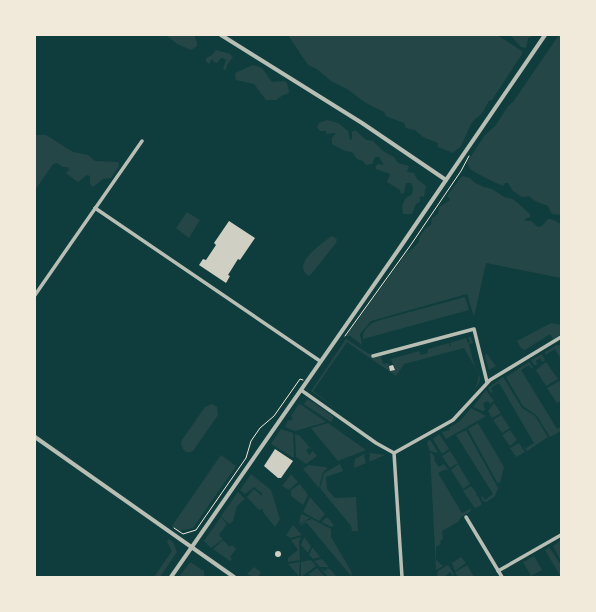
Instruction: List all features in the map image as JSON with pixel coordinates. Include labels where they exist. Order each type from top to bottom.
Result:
[{"type":"street","points":[[221,35],[362,123],[446,180]]},
{"type":"street","points":[[171,577],[545,35]]},
{"type":"street","points":[[35,295],[142,141]]},
{"type":"street","points":[[95,208],[320,361]]},
{"type":"street","points":[[373,356],[474,329],[488,382]]},
{"type":"street","points":[[394,453],[455,418],[488,382],[561,337]]},
{"type":"street","points":[[300,390],[376,443],[394,453]]},
{"type":"street","points":[[35,438],[234,577]]},
{"type":"street","points":[[394,453],[402,577]]},
{"type":"street","points":[[466,517],[502,577]]},
{"type":"street","points":[[498,571],[561,535]]},
{"type":"path","points":[[343,337],[349,332],[410,246],[461,171],[470,155]]},
{"type":"path","points":[[183,534],[196,530],[246,458],[251,440],[260,428],[273,418],[300,379],[303,380]]},
{"type":"shaded area","points":[[166,35],[194,35],[197,46],[191,50],[177,44]]},
{"type":"shaded area","points":[[288,35],[497,35],[522,51],[522,54],[492,100],[489,101],[482,113],[472,122],[461,146],[453,153],[438,147],[438,143],[423,137],[415,130],[406,128],[404,123],[386,116],[384,112],[366,103],[347,89],[331,81],[317,69],[308,65]]},
{"type":"shaded area","points":[[510,35],[535,35],[528,38],[526,48],[521,47]]},
{"type":"shaded area","points":[[559,35],[561,35],[561,215],[552,214],[548,206],[535,201],[529,196],[522,197],[513,191],[508,183],[505,183],[503,186],[478,174],[470,169],[467,162],[485,135],[496,125],[508,106],[513,102]]},
{"type":"shaded area","points":[[216,50],[230,54],[233,57],[227,65],[226,70],[223,69],[226,60],[223,58],[221,58],[217,63],[212,59],[209,64],[206,61],[206,58],[212,55]]},
{"type":"shaded area","points":[[253,65],[262,68],[272,82],[285,81],[289,92],[276,100],[266,100],[254,84],[236,80],[235,73]]},
{"type":"shaded area","points":[[327,120],[338,123],[348,131],[350,140],[352,139],[352,132],[355,130],[366,140],[373,141],[383,151],[394,157],[398,163],[409,166],[407,172],[414,173],[417,179],[426,186],[424,197],[420,196],[420,202],[416,204],[412,214],[403,214],[402,206],[405,199],[412,194],[413,188],[411,183],[406,183],[404,193],[401,194],[400,190],[387,182],[390,174],[376,169],[378,164],[384,165],[379,157],[375,157],[372,164],[366,165],[363,161],[357,159],[352,152],[345,151],[332,144],[332,138],[336,133],[326,134],[326,131],[320,131],[317,127],[319,123]]},
{"type":"shaded area","points":[[35,135],[46,135],[73,152],[88,155],[95,161],[118,162],[119,166],[111,178],[103,179],[93,187],[90,184],[90,176],[87,175],[78,182],[66,173],[69,170],[68,167],[63,167],[57,163],[53,164],[35,190]]},
{"type":"shaded area","points":[[462,176],[470,178],[475,183],[484,187],[492,189],[504,197],[513,199],[530,214],[530,217],[525,219],[525,221],[531,221],[538,227],[542,226],[548,219],[561,224],[561,278],[486,263],[474,317],[467,294],[371,321],[360,334],[362,345],[350,336],[346,336],[411,247],[407,254],[419,242],[422,232],[431,225],[432,218],[438,214],[439,207],[449,201],[450,199],[447,196]]},
{"type":"shaded area","points":[[187,212],[200,220],[189,238],[176,228]]},
{"type":"shaded area","points":[[332,236],[337,239],[336,243],[309,276],[304,271],[303,266],[305,260],[315,249]]},
{"type":"shaded area","points":[[465,297],[469,310],[363,339],[367,328],[377,321]]},
{"type":"shaded area","points":[[551,323],[561,325],[561,334],[553,339],[550,334],[525,350],[521,348],[517,341]]},
{"type":"shaded area","points":[[468,337],[471,337],[473,343],[469,344],[473,361],[478,372],[464,348],[404,364],[396,376],[347,342],[313,391],[340,411],[311,391],[346,339],[369,354],[372,353],[373,358],[381,356],[383,364],[388,363],[391,371],[395,369],[391,359],[419,351],[421,355],[428,353],[428,349],[449,343],[449,346],[451,346],[450,343],[466,338],[468,343],[470,342]]},
{"type":"shaded area","points":[[557,345],[561,345],[561,359],[555,349],[545,355],[545,352]]},
{"type":"shaded area","points":[[486,353],[496,366],[489,370],[485,357]]},
{"type":"shaded area","points":[[542,354],[545,360],[542,362],[540,358],[536,361],[537,365],[534,365],[531,360]]},
{"type":"shaded area","points":[[529,362],[533,368],[529,365],[521,370],[557,429],[561,427],[561,431],[550,437],[537,416],[523,406],[506,377]]},
{"type":"shaded area","points":[[546,362],[558,379],[546,386],[536,370]]},
{"type":"shaded area","points":[[479,374],[480,381],[473,391],[477,384]]},
{"type":"shaded area","points":[[503,377],[522,408],[535,416],[548,437],[527,451],[523,445],[526,448],[534,443],[499,383],[491,388],[493,392],[491,393],[488,388]]},
{"type":"shaded area","points":[[559,381],[561,385],[561,401],[557,403],[547,388]]},
{"type":"shaded area","points":[[486,390],[494,401],[490,404],[488,401],[483,403],[485,410],[483,411],[473,407]]},
{"type":"shaded area","points":[[308,399],[334,417],[331,422],[304,404]]},
{"type":"shaded area","points":[[494,403],[501,413],[492,418],[488,411]]},
{"type":"shaded area","points":[[212,404],[217,407],[218,415],[193,451],[186,452],[181,443],[182,440],[205,407]]},
{"type":"shaded area","points":[[299,404],[326,422],[295,431],[285,427],[288,420],[290,421],[293,418],[291,416]]},
{"type":"shaded area","points":[[471,408],[486,416],[446,439],[442,432],[450,430],[449,428],[460,421]]},
{"type":"shaded area","points":[[501,415],[510,428],[502,433],[493,420]]},
{"type":"shaded area","points":[[328,423],[366,450],[338,461],[311,428]]},
{"type":"shaded area","points":[[478,423],[504,467],[500,483],[497,482],[468,429]]},
{"type":"shaded area","points":[[281,429],[293,433],[294,457],[271,444]]},
{"type":"shaded area","points":[[466,430],[498,488],[495,496],[486,502],[483,501],[481,497],[482,496],[485,500],[493,494],[456,435]]},
{"type":"shaded area","points":[[510,430],[517,440],[510,446],[502,435]]},
{"type":"shaded area","points":[[295,434],[299,435],[312,450],[309,448],[306,450],[309,455],[313,451],[317,456],[306,464],[296,457]]},
{"type":"shaded area","points":[[439,434],[449,449],[442,454],[433,439]]},
{"type":"shaded area","points":[[429,440],[438,453],[430,451],[427,443]]},
{"type":"shaded area","points":[[519,443],[525,452],[516,457],[510,448]]},
{"type":"shaded area","points":[[450,451],[458,463],[450,468],[442,456]]},
{"type":"shaded area","points":[[370,453],[385,455],[369,462]]},
{"type":"shaded area","points":[[430,453],[433,454],[435,458],[434,460],[439,467],[444,464],[449,471],[446,469],[438,473],[462,513],[470,509],[469,504],[471,511],[461,517],[458,522],[442,531],[443,539],[440,541],[441,544],[436,547],[436,560],[443,566],[436,570]]},
{"type":"shaded area","points":[[364,454],[366,463],[354,468],[355,459]]},
{"type":"shaded area","points":[[221,455],[236,466],[193,528],[179,531],[172,526]]},
{"type":"shaded area","points":[[340,464],[343,471],[326,477],[327,489],[335,498],[356,497],[358,531],[352,531],[351,526],[320,488],[324,473]]},
{"type":"shaded area","points":[[458,464],[470,484],[463,489],[451,470]]},
{"type":"shaded area","points":[[309,465],[326,467],[327,469],[323,472],[319,488],[303,469]]},
{"type":"shaded area","points":[[251,474],[271,490],[280,519],[275,527],[263,512],[263,509],[259,510],[247,497],[254,489],[262,496],[262,493],[254,487],[245,494],[240,490]]},
{"type":"shaded area","points":[[291,474],[298,482],[289,490],[282,486]]},
{"type":"shaded area","points":[[300,484],[308,495],[303,505],[291,496],[291,490]]},
{"type":"shaded area","points":[[471,486],[477,494],[476,497],[478,496],[481,502],[481,505],[475,508],[463,491]]},
{"type":"shaded area","points":[[238,492],[245,499],[237,506],[233,521],[229,524],[221,516]]},
{"type":"shaded area","points":[[310,497],[325,514],[319,521],[303,512]]},
{"type":"shaded area","points":[[301,514],[310,518],[299,524]]},
{"type":"shaded area","points":[[221,517],[227,524],[219,535],[223,539],[211,548],[204,541]]},
{"type":"shaded area","points":[[327,517],[334,525],[332,527],[321,522]]},
{"type":"shaded area","points":[[312,519],[331,529],[331,537],[351,571],[352,577],[306,522],[299,527],[303,522]]},
{"type":"shaded area","points":[[293,525],[302,535],[290,538],[286,535]]},
{"type":"shaded area","points":[[301,537],[299,542],[300,560],[288,562],[288,558],[298,550],[291,540]]},
{"type":"shaded area","points":[[304,537],[311,546],[308,553],[301,545]]},
{"type":"shaded area","points":[[169,539],[173,542],[177,552],[160,577],[154,577],[172,551],[167,541]]},
{"type":"shaded area","points":[[223,540],[230,547],[232,545],[236,549],[230,557],[232,559],[230,561],[213,549]]},
{"type":"shaded area","points":[[561,540],[561,561],[553,546]]},
{"type":"shaded area","points":[[549,547],[561,565],[561,577],[545,550]]},
{"type":"shaded area","points":[[312,548],[320,557],[313,559],[309,555]]},
{"type":"shaded area","points":[[534,556],[542,570],[531,576],[523,562]]},
{"type":"shaded area","points":[[461,557],[466,563],[455,571],[452,563]]},
{"type":"shaded area","points":[[322,559],[328,567],[320,567],[314,561]]},
{"type":"shaded area","points":[[311,560],[316,566],[301,577],[301,562]]},
{"type":"shaded area","points":[[190,562],[204,571],[204,577],[179,577]]},
{"type":"shaded area","points":[[300,562],[299,576],[288,564]]},
{"type":"shaded area","points":[[448,565],[454,574],[453,576],[450,572],[444,577],[437,577],[438,571]]},
{"type":"shaded area","points":[[467,565],[474,577],[458,577],[455,572]]},
{"type":"shaded area","points":[[254,567],[261,572],[258,577],[252,577],[247,574]]},
{"type":"shaded area","points":[[317,568],[325,577],[311,577],[309,574]]},
{"type":"shaded area","points":[[321,569],[326,571],[327,569],[330,569],[337,577],[328,577]]},
{"type":"building","points":[[229,221],[255,238],[240,260],[238,259],[228,275],[230,276],[226,283],[199,265],[203,259],[206,260],[216,245],[214,243]]},
{"type":"building","points":[[393,365],[395,370],[390,371],[389,366]]},
{"type":"building","points":[[275,449],[293,461],[281,478],[278,478],[264,466]]},
{"type":"building","points":[[278,551],[281,554],[278,557],[275,554]]}]
